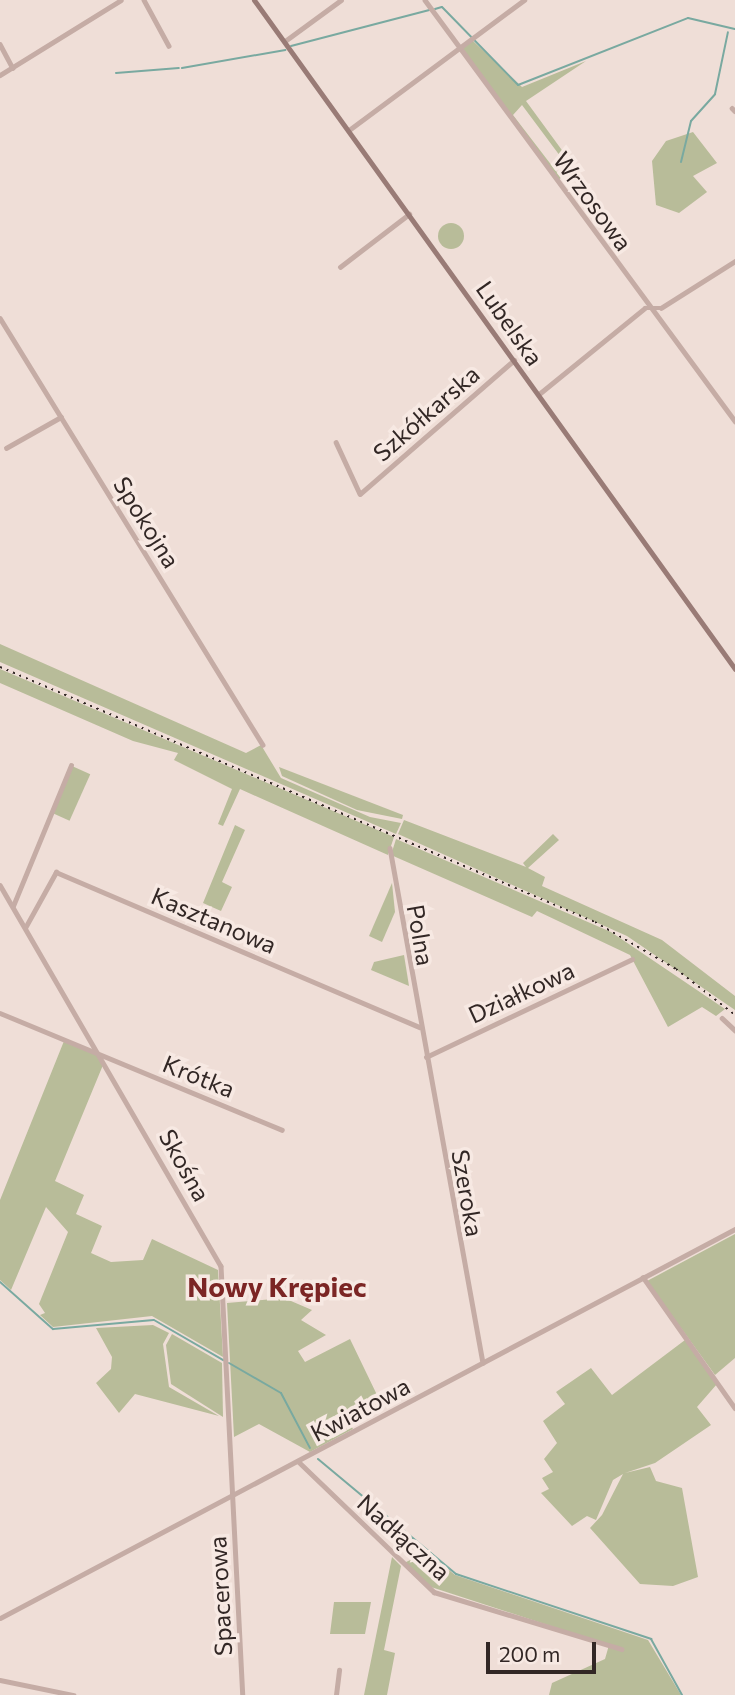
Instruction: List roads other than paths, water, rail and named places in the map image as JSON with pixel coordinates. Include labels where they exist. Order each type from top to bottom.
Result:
[{"type":"main road","name":"Lubelska","points":[[254,0],[410,213],[735,669]]},
{"type":"street","points":[[0,75],[121,0]]},
{"type":"street","points":[[144,0],[169,46]]},
{"type":"street","points":[[285,41],[341,0]]},
{"type":"street","name":"Wrzosowa","points":[[425,0],[735,421]]},
{"type":"street","points":[[349,130],[524,0]]},
{"type":"street","points":[[0,44],[13,68]]},
{"type":"street","points":[[340,267],[410,213]]},
{"type":"street","points":[[539,394],[650,308],[661,309],[735,261]]},
{"type":"street","name":"Spokojna","points":[[0,318],[263,745]]},
{"type":"street","name":"Szkółkarska","points":[[336,442],[360,494],[515,360]]},
{"type":"street","points":[[6,448],[61,417]]},
{"type":"street","points":[[13,907],[71,765]]},
{"type":"street","name":"Polna","points":[[390,849],[420,1027]]},
{"type":"street","name":"Kasztanowa","points":[[25,928],[56,872],[420,1027]]},
{"type":"street","name":"Skośna","points":[[0,885],[103,1055],[221,1266],[234,1495]]},
{"type":"street","name":"Działkowa","points":[[426,1057],[632,959]]},
{"type":"street","points":[[0,1013],[103,1055]]},
{"type":"street","points":[[722,1018],[735,1030]]},
{"type":"street","name":"Szeroka","points":[[420,1027],[483,1364]]},
{"type":"street","name":"Krótka","points":[[103,1055],[282,1129]]},
{"type":"street","name":"Kwiatowa","points":[[0,1618],[735,1229]]},
{"type":"street","points":[[643,1278],[735,1408]]},
{"type":"street","name":"Nadłączna","points":[[298,1461],[434,1592],[622,1649]]},
{"type":"street","name":"Spacerowa","points":[[234,1495],[243,1695]]},
{"type":"street","points":[[336,1695],[339,1670]]},
{"type":"street","points":[[0,1680],[73,1695]]},
{"type":"waterway","points":[[435,9],[442,7],[518,85],[688,18],[735,29]]},
{"type":"waterway","points":[[291,46],[429,10]]},
{"type":"waterway","points":[[681,162],[691,121],[715,94],[728,32]]},
{"type":"waterway","points":[[182,68],[285,50]]},
{"type":"waterway","points":[[116,73],[179,68]]},
{"type":"waterway","points":[[0,1282],[53,1329],[154,1320],[223,1360]]},
{"type":"waterway","points":[[229,1363],[281,1393],[310,1448]]},
{"type":"waterway","points":[[318,1459],[456,1574],[651,1639],[682,1695]]},
{"type":"railway","points":[[0,667],[595,922],[676,969],[735,1015]]},
{"type":"district","name":"Nowy Krępiec","points":[[277,1286]]}]
